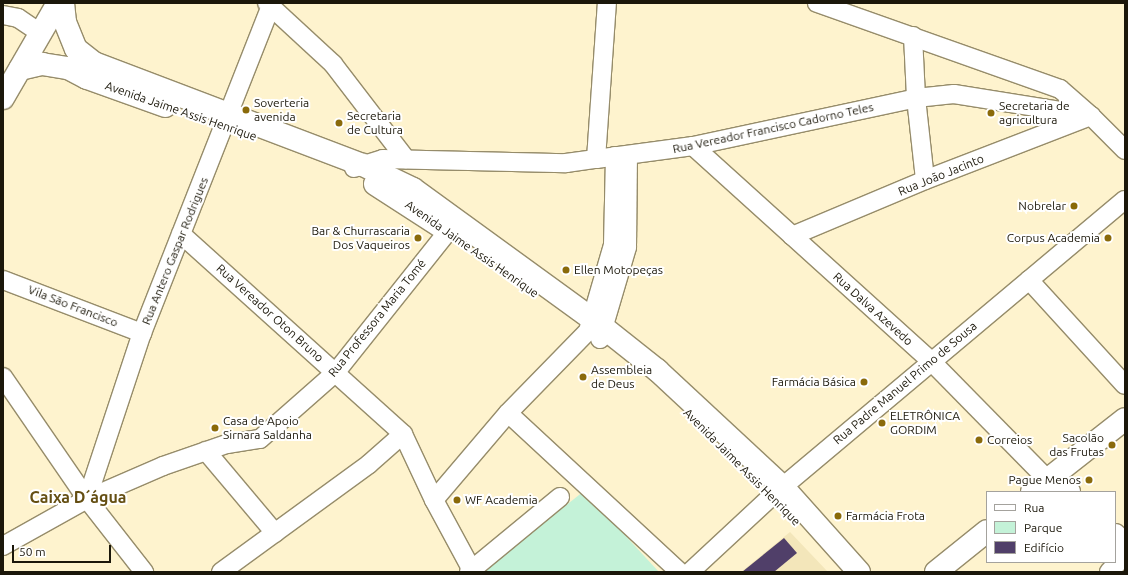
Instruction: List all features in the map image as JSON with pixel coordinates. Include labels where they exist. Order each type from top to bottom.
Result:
[{"type":"main road","points":[[3,98],[58,3]]},
{"type":"main road","points":[[40,33],[48,50],[72,58],[63,3]]},
{"type":"main road","name":"Avenida Jaime Assis Henrique","points":[[20,69],[72,58],[87,78],[226,120],[356,167],[364,177],[596,329],[778,491],[843,572]]},
{"type":"main road","points":[[356,167],[413,189],[596,329]]},
{"type":"main road","points":[[1052,489],[1125,419]]},
{"type":"main road","points":[[778,491],[859,572]]},
{"type":"main road","points":[[936,572],[986,532]]},
{"type":"main road","points":[[1116,536],[1125,545]]},
{"type":"main road","points":[[956,572],[986,546]]},
{"type":"street","points":[[596,159],[607,3]]},
{"type":"street","points":[[817,3],[1060,89],[1091,116],[1125,150]]},
{"type":"street","points":[[269,4],[332,64],[406,159]]},
{"type":"street","name":"Rua Antero Gaspar Rodrigues","points":[[87,499],[142,333],[226,120],[269,4]]},
{"type":"street","points":[[3,15],[18,18],[40,33]]},
{"type":"street","points":[[913,36],[916,98],[925,180]]},
{"type":"street","name":"Rua Vereador Francisco Cadorno Teles","points":[[356,167],[383,159],[566,162],[622,156],[693,146],[916,98],[954,94],[1091,116]]},
{"type":"street","name":"Rua João Jacinto","points":[[792,236],[925,180],[1091,116]]},
{"type":"street","name":"Rua Dalva Azevedo","points":[[693,146],[931,361],[1052,489]]},
{"type":"street","points":[[434,500],[508,413],[596,329],[627,247],[622,156]]},
{"type":"street","name":"Rua Padre Manuel Primo de Sousa","points":[[690,572],[778,491],[931,361],[1125,200]]},
{"type":"street","name":"Rua Professora Maria Tomé","points":[[3,546],[87,499],[163,466],[228,444],[260,439],[336,372],[448,231]]},
{"type":"street","name":"Rua Vereador Oton Bruno","points":[[181,234],[336,372],[403,434],[434,500],[471,571]]},
{"type":"street","name":"Vila São Francisco","points":[[3,280],[142,333]]},
{"type":"street","points":[[1029,280],[1125,386]]},
{"type":"street","points":[[3,377],[87,499],[144,572]]},
{"type":"street","points":[[508,413],[680,572]]},
{"type":"street","points":[[221,572],[369,464],[403,434]]},
{"type":"street","points":[[206,451],[275,533]]},
{"type":"street","points":[[471,571],[560,497]]},
{"type":"street","points":[[1109,572],[1125,556]]},
{"type":"shaded area","points":[[790,532],[828,572],[741,572]]},
{"type":"green space","points":[[584,491],[659,572],[486,572],[485,570]]},
{"type":"building","points":[[784,538],[797,553],[774,572],[742,572]]},
{"type":"place","name":"Soverteria avenida","points":[[246,110]]},
{"type":"place","name":"Secretaria de agricultura","points":[[991,113]]},
{"type":"place","name":"Secretaria de Cultura","points":[[339,123]]},
{"type":"place","name":"Nobrelar","points":[[1074,206]]},
{"type":"place","name":"Bar & Churrascaria Dos Vaqueiros","points":[[418,238]]},
{"type":"place","name":"Corpus Academia","points":[[1108,238]]},
{"type":"place","name":"Ellen Motopeças","points":[[566,270]]},
{"type":"place","name":"Assembleia de Deus","points":[[583,377]]},
{"type":"place","name":"Farmácia Básica","points":[[864,382]]},
{"type":"place","name":"ELETRÔNICA GORDIM","points":[[882,423]]},
{"type":"place","name":"Casa de Apoio Sirnara Saldanha","points":[[215,428]]},
{"type":"place","name":"Correios","points":[[979,440]]},
{"type":"place","name":"Sacolão das Frutas","points":[[1112,445]]},
{"type":"place","name":"Pague Menos","points":[[1089,480]]},
{"type":"place","name":"WF Academia","points":[[457,500]]},
{"type":"place","name":"Farmácia Frota","points":[[838,516]]},
{"type":"district","name":"Caixa D´água","points":[[78,497]]}]
